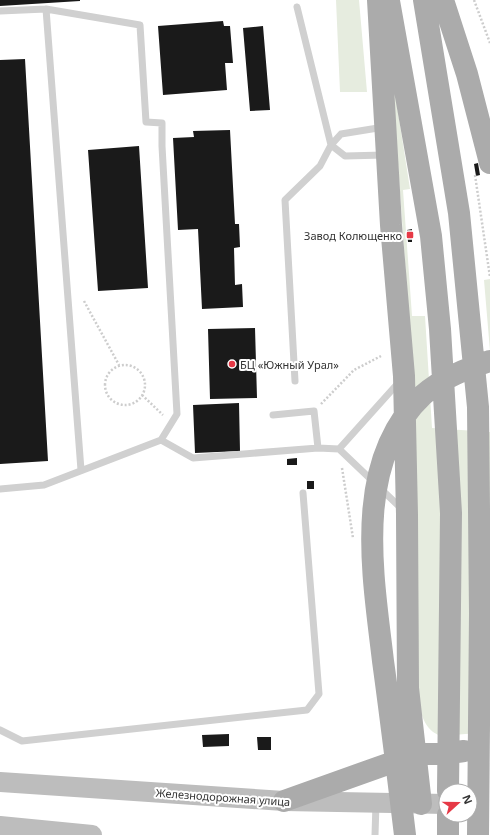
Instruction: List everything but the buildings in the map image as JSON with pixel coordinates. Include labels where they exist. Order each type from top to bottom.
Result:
[{"type":"main road","points":[[378,0],[384,127],[404,376],[407,514],[408,688],[421,804]]},
{"type":"main road","points":[[389,0],[431,236],[448,439],[451,513],[448,783]]},
{"type":"main road","points":[[424,0],[459,213],[472,326],[478,406],[480,613],[478,835]]},
{"type":"main road","points":[[443,0],[468,74],[482,166]]},
{"type":"main road","points":[[405,835],[374,580],[373,525],[377,486],[386,453],[395,434],[410,410],[424,395],[458,372],[490,361]]},
{"type":"main road","points":[[284,801],[416,754],[444,754],[468,751],[490,745]]},
{"type":"main road","name":"Железнодорожная улица","points":[[0,782],[284,801],[438,804]]},
{"type":"main road","points":[[478,805],[490,805]]},
{"type":"main road","points":[[448,823],[448,835]]},
{"type":"main road","points":[[0,826],[92,835]]},
{"type":"lane","points":[[297,7],[331,145],[345,156],[386,155]]},
{"type":"lane","points":[[0,11],[46,9],[140,25],[146,122],[162,123],[177,414],[161,440],[81,470],[44,486],[0,489]]},
{"type":"lane","points":[[46,9],[81,470]]},
{"type":"lane","points":[[295,381],[285,200],[320,166],[331,145],[341,134],[384,127]]},
{"type":"lane","points":[[339,448],[404,376]]},
{"type":"lane","points":[[273,415],[314,411],[318,448]]},
{"type":"lane","points":[[161,440],[193,458],[318,448],[339,448],[407,514]]},
{"type":"lane","points":[[0,730],[22,741],[307,710],[319,694],[303,494]]},
{"type":"lane","points":[[375,835],[376,803]]},
{"type":"path","points":[[474,0],[490,43]]},
{"type":"path","points":[[482,166],[490,277]]},
{"type":"path","points":[[84,301],[120,366]]},
{"type":"path","points":[[314,411],[354,370],[381,356]]},
{"type":"path","points":[[120,366],[133,366],[143,375],[144,389],[142,395],[138,400],[125,404],[114,401],[109,396],[105,384],[106,378],[109,373],[120,366]]},
{"type":"path","points":[[142,395],[172,423]]},
{"type":"shaded area","points":[[336,0],[359,0],[367,92],[340,92]]},
{"type":"shaded area","points":[[393,93],[395,93],[410,189],[403,190],[412,316],[425,316],[432,428],[490,432],[490,732],[441,736],[427,726],[420,710],[418,698],[408,305]]},
{"type":"shaded area","points":[[490,279],[490,351],[484,280]]},
{"type":"place","name":"Завод Колющенко","points":[[410,235]]},
{"type":"place","name":"БЦ «Южный Урал»","points":[[232,364]]}]
